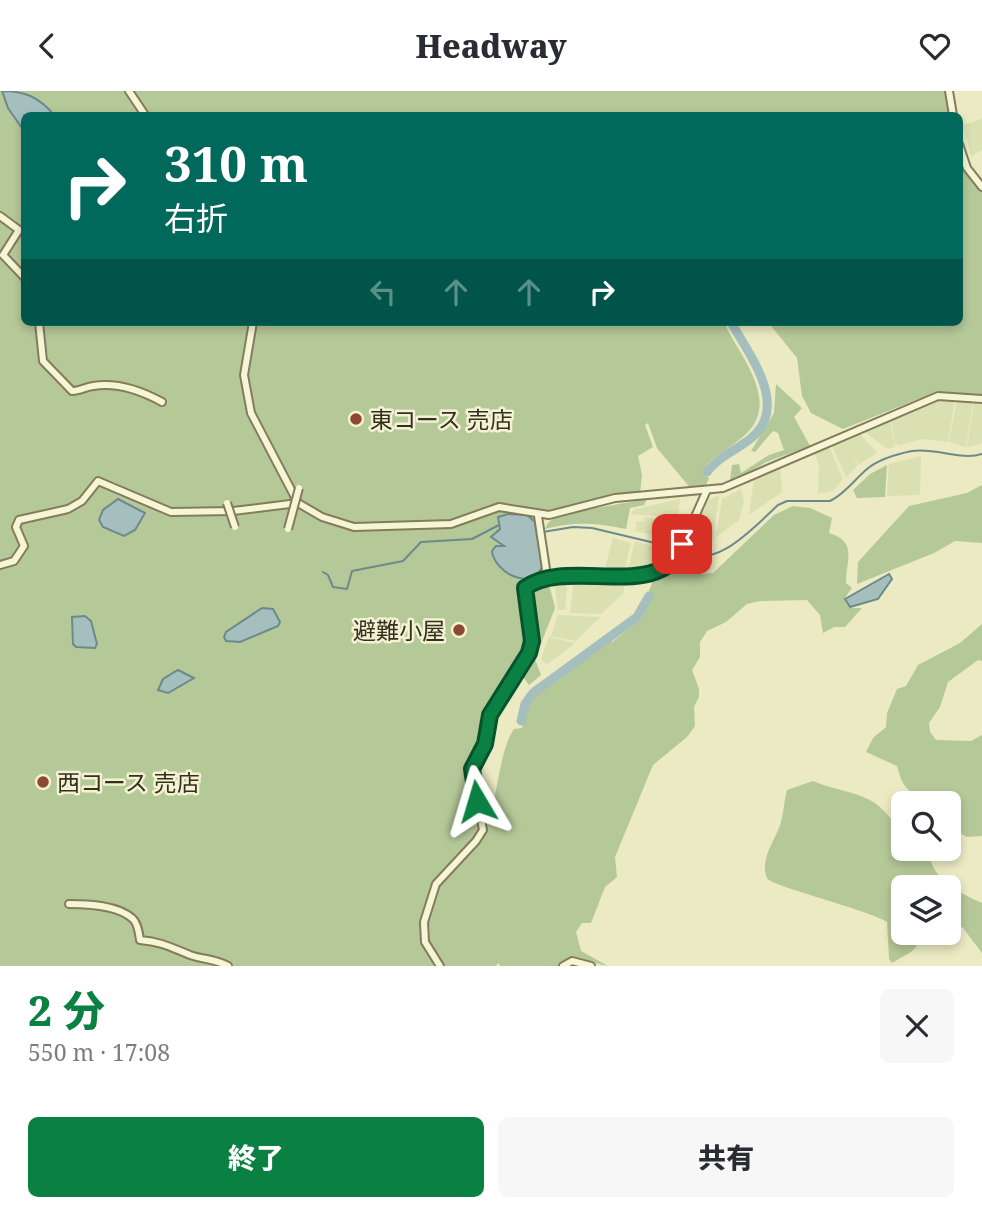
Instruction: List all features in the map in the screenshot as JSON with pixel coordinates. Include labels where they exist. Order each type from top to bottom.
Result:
[{"type":"street","points":[[129,91],[143,112]]},
{"type":"street","points":[[949,91],[952,112]]},
{"type":"street","points":[[963,156],[967,168],[982,187]]},
{"type":"street","points":[[0,216],[19,230],[3,255],[21,274]]},
{"type":"street","points":[[39,326],[43,361],[72,391],[94,386],[114,386],[139,390],[162,402]]},
{"type":"street","points":[[252,326],[245,361],[248,404],[276,466],[299,503],[322,517],[360,527],[451,524],[499,507],[530,510],[538,516],[546,569],[544,580]]},
{"type":"street","points":[[538,516],[615,498],[706,492],[723,488],[938,396],[982,399]]},
{"type":"street","points":[[0,565],[14,561],[24,546],[17,530],[19,520],[68,509],[82,501],[98,481],[171,512],[233,511],[299,503]]},
{"type":"street","points":[[288,529],[299,488]]},
{"type":"street","points":[[440,966],[424,937],[426,912],[436,884],[477,841],[483,829],[473,765],[485,744],[492,710],[521,671],[529,653],[532,641],[525,588],[566,573],[640,576],[664,569],[680,551],[706,492]]},
{"type":"street","points":[[228,503],[235,527]]},
{"type":"street","points":[[68,904],[94,904],[125,915],[136,923],[141,940],[161,942],[191,955],[209,957],[228,966]]},
{"type":"street","points":[[563,966],[572,961],[591,966]]},
{"type":"green space","points":[[0,91],[944,91],[948,112],[21,112],[21,326],[726,326],[753,376],[760,405],[757,419],[748,432],[706,466],[704,475],[709,478],[704,489],[692,490],[657,448],[648,423],[645,425],[653,447],[638,456],[642,475],[640,494],[558,512],[539,513],[545,574],[522,586],[528,641],[526,654],[499,689],[485,719],[477,751],[467,763],[479,831],[435,882],[421,933],[438,966],[0,966]]},
{"type":"green space","points":[[982,119],[982,150],[971,156],[963,125]]},
{"type":"green space","points":[[963,165],[982,192],[982,395],[938,391],[843,429],[811,413],[802,396],[797,358],[771,326],[963,326]]},
{"type":"green space","points":[[776,384],[802,408],[794,417],[810,446],[766,462],[743,477],[730,481],[732,465],[739,464],[741,473],[769,455],[784,450],[778,433],[773,431],[755,452],[751,451],[774,413]]},
{"type":"green space","points":[[939,397],[955,399],[948,442],[923,439],[899,445],[895,443],[891,420]]},
{"type":"green space","points":[[957,399],[973,403],[966,447],[949,442]]},
{"type":"green space","points":[[974,403],[982,404],[982,443],[967,448]]},
{"type":"green space","points":[[890,421],[895,447],[887,449],[864,431]]},
{"type":"green space","points":[[857,431],[877,453],[859,464],[852,452],[858,465],[846,477],[831,444]]},
{"type":"green space","points":[[828,444],[843,479],[833,491],[818,494],[819,466],[814,452]]},
{"type":"green space","points":[[921,456],[920,495],[887,496],[889,464]]},
{"type":"green space","points":[[887,465],[885,497],[857,498],[853,490],[870,474]]},
{"type":"green space","points":[[780,467],[782,492],[749,515],[754,480]]},
{"type":"green space","points":[[982,485],[982,543],[955,541],[934,553],[857,584],[858,562],[909,506],[967,493]]},
{"type":"green space","points":[[741,489],[744,502],[739,520],[716,537],[722,499]]},
{"type":"green space","points":[[719,496],[713,539],[695,544],[688,541],[710,499]]},
{"type":"green space","points":[[647,499],[644,505],[630,508],[626,529],[586,524],[545,529],[557,515]]},
{"type":"green space","points":[[680,499],[678,518],[631,514],[635,509]]},
{"type":"green space","points":[[793,506],[810,508],[832,518],[829,533],[844,541],[848,552],[846,583],[852,588],[844,599],[849,608],[862,608],[845,627],[834,627],[823,633],[820,615],[807,600],[760,601],[747,604],[726,622],[707,631],[700,642],[700,657],[692,670],[699,689],[699,697],[694,707],[695,726],[687,737],[653,765],[615,857],[617,877],[605,887],[591,923],[582,923],[576,932],[581,951],[608,966],[576,959],[561,966],[501,966],[498,963],[496,966],[442,966],[428,937],[427,924],[431,906],[442,883],[483,834],[491,813],[505,748],[514,729],[522,728],[525,709],[532,696],[641,619],[650,602],[649,591],[654,578],[670,569],[680,557],[701,574],[713,573],[774,515]]},
{"type":"green space","points":[[645,517],[689,520],[680,541],[635,531],[637,521],[644,521]]},
{"type":"green space","points":[[613,538],[631,543],[624,573],[604,572]]},
{"type":"green space","points":[[635,541],[665,550],[655,570],[639,575],[627,573]]},
{"type":"green space","points":[[561,577],[568,577],[565,610],[558,610],[554,582]]},
{"type":"green space","points":[[574,579],[625,580],[623,594],[601,614],[570,613]]},
{"type":"green space","points":[[545,585],[550,588],[555,608],[535,659],[541,675],[529,685],[523,677],[531,653],[527,590]]},
{"type":"green space","points":[[558,615],[600,617],[576,641],[551,636]]},
{"type":"green space","points":[[982,624],[982,661],[978,660],[948,682],[940,707],[929,723],[930,732],[936,740],[971,741],[982,735],[982,836],[967,837],[961,834],[961,791],[910,791],[902,781],[897,766],[866,752],[873,738],[886,727],[887,713],[897,689],[906,686],[918,665],[960,643]]},
{"type":"green space","points":[[549,637],[575,643],[547,665],[541,659]]},
{"type":"green space","points":[[813,781],[861,796],[875,803],[891,818],[891,861],[931,861],[940,875],[891,875],[891,945],[918,945],[911,952],[892,963],[889,959],[887,922],[784,887],[767,878],[765,863],[781,822],[787,790]]},
{"type":"green space","points":[[961,892],[982,903],[982,953],[963,928]]},
{"type":"water","points":[[2,91],[31,96],[51,112],[21,112],[21,127],[8,108]]},
{"type":"water","points":[[118,499],[145,513],[135,530],[124,536],[103,527],[99,520],[103,510]]},
{"type":"water","points":[[508,514],[527,515],[535,522],[542,567],[530,578],[506,572],[494,559],[492,551],[496,546],[504,546],[491,537],[500,529],[498,517]]},
{"type":"water","points":[[889,574],[892,579],[878,599],[850,607],[845,599]]},
{"type":"water","points":[[262,608],[273,609],[280,622],[278,626],[240,642],[226,641],[226,632]]},
{"type":"water","points":[[85,616],[91,621],[97,644],[95,648],[76,647],[73,644],[72,617]]},
{"type":"water","points":[[178,670],[194,678],[168,693],[158,690],[163,679]]},
{"type":"waterway","points":[[707,472],[750,439],[762,426],[767,412],[763,381],[733,326]]},
{"type":"waterway","points":[[681,551],[694,556],[707,556],[720,551],[746,535],[778,505],[787,501],[830,501],[845,491],[872,465],[894,455],[921,450],[965,456],[982,454]]},
{"type":"waterway","points":[[323,572],[328,575],[333,587],[347,589],[352,571],[403,561],[421,542],[472,539],[499,525]]},
{"type":"waterway","points":[[537,533],[573,527],[592,528],[676,548]]},
{"type":"waterway","points":[[521,721],[525,704],[533,693],[637,617],[649,596]]},
{"type":"place","name":"東コース 売店","points":[[356,419]]},
{"type":"place","name":"避難小屋","points":[[459,630]]},
{"type":"place","name":"西コース 売店","points":[[43,782]]},
{"type":"route","points":[[477,801],[472,769],[485,744],[490,715],[498,699],[521,671],[532,641],[524,590],[526,586],[566,573],[640,576],[664,569],[678,554],[682,544]]}]
